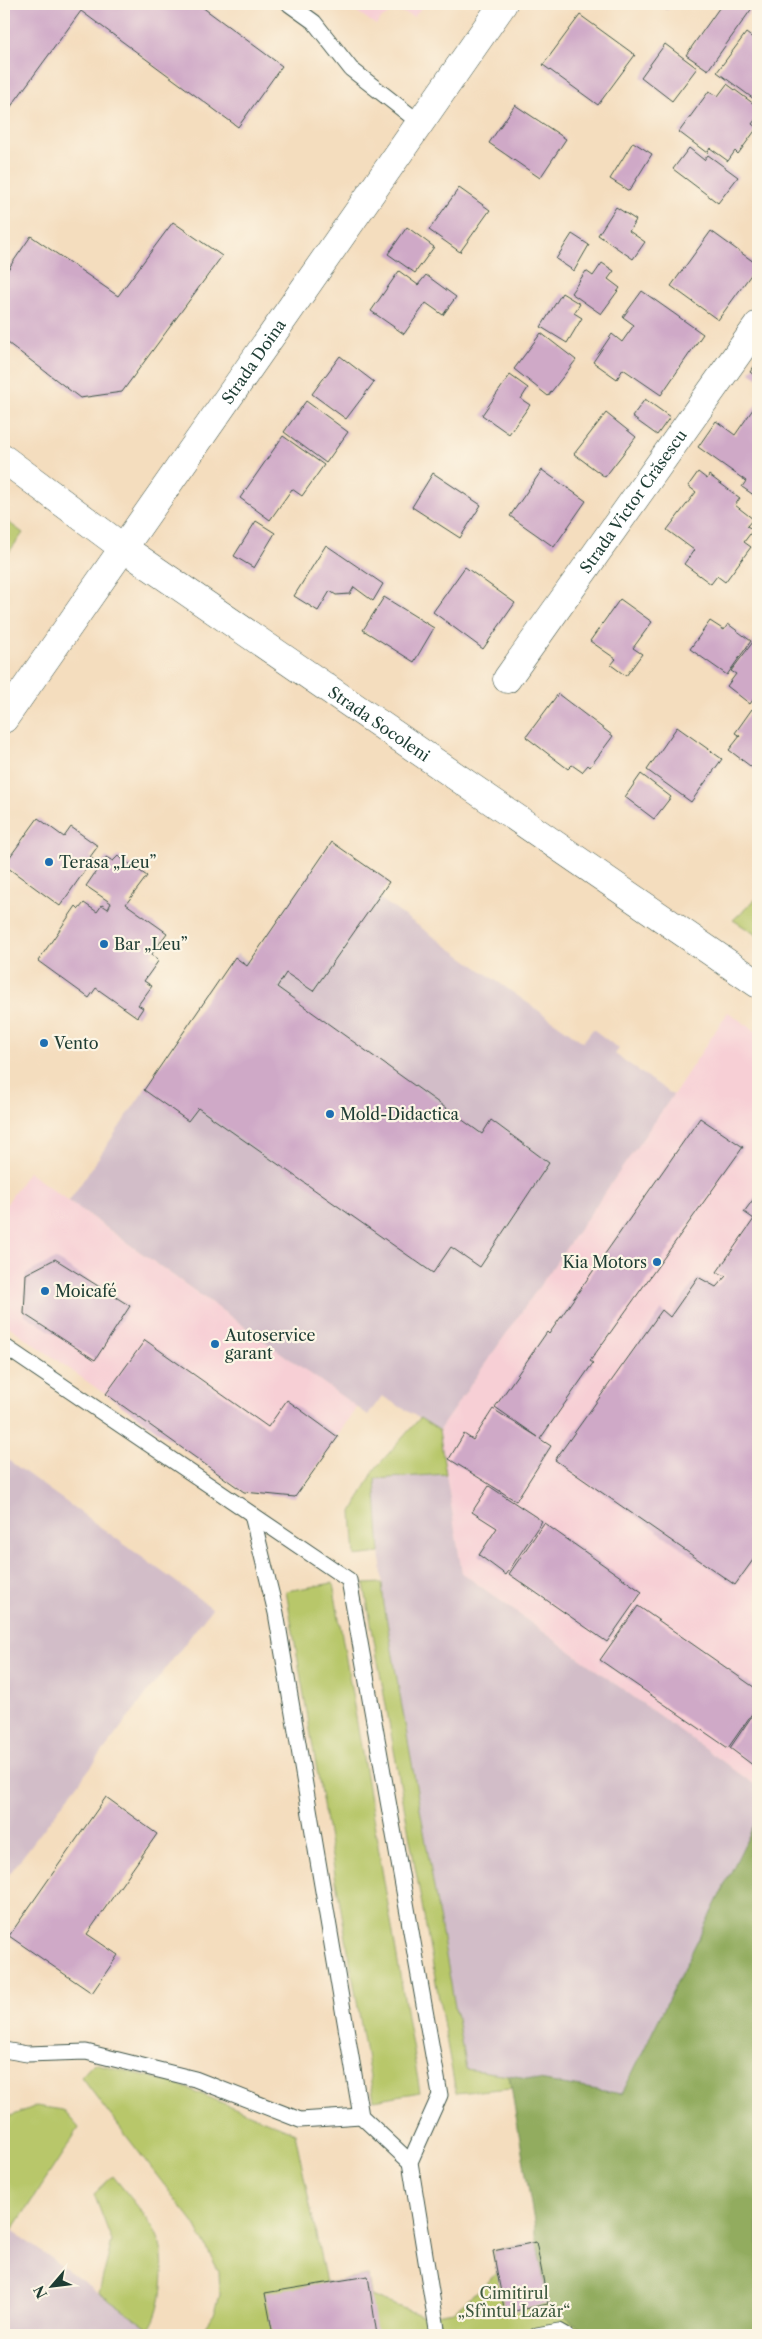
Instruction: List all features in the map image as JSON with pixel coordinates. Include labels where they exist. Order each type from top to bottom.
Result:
[{"type":"street","name":"Strada Doina","points":[[4,718],[503,4]]},
{"type":"street","name":"Strada Victor Crăsescu","points":[[507,680],[758,325]]},
{"type":"street","name":"Strada Socoleni","points":[[4,459],[122,547],[758,984]]},
{"type":"lane","points":[[289,4],[314,22],[351,69],[420,123]]},
{"type":"lane","points":[[4,1346],[349,1580],[440,2095],[410,2162],[438,2335]]},
{"type":"lane","points":[[252,1515],[276,1614],[361,2116],[410,2162]]},
{"type":"lane","points":[[4,2050],[27,2054],[86,2052],[195,2079],[300,2120],[361,2116]]},
{"type":"lane","points":[[537,2335],[559,2330],[566,2335]]},
{"type":"shaded area","points":[[346,4],[424,4],[414,17],[404,13],[392,12],[382,18],[376,25]]},
{"type":"shaded area","name":"Mold-Didactica","points":[[332,842],[389,882],[379,898],[583,1042],[593,1029],[619,1049],[615,1054],[673,1095],[439,1430],[382,1396],[368,1415],[69,1201],[237,954],[249,962]]},
{"type":"shaded area","name":"Kia Motors","points":[[728,1012],[758,1033],[758,1787],[462,1573],[439,1430],[673,1095]]},
{"type":"shaded area","points":[[28,1172],[357,1407],[295,1497],[244,1492],[4,1323],[4,1208]]},
{"type":"shaded area","points":[[4,1457],[212,1608],[4,1881]]},
{"type":"shaded area","points":[[446,1474],[462,1573],[758,1787],[758,1817],[622,2094],[466,2069],[384,1605],[375,1479]]},
{"type":"shaded area","points":[[4,2225],[99,2293],[158,2335],[4,2335]]},
{"type":"green space","points":[[4,519],[23,533],[4,559]]},
{"type":"green space","points":[[758,897],[758,936],[733,920]]},
{"type":"green space","points":[[420,1418],[439,1430],[446,1474],[375,1479],[380,1553],[355,1556],[352,1512],[375,1469]]},
{"type":"green space","points":[[333,1583],[420,2092],[374,2100],[286,1591]]},
{"type":"green space","points":[[382,1583],[384,1605],[466,2069],[509,2075],[511,2088],[456,2093],[364,1584]]},
{"type":"green space","points":[[758,1817],[758,2335],[591,2335],[548,2304],[509,2075],[622,2094]]},
{"type":"green space","name":"Cimitirul „Sfîntul Lazăr“","points":[[94,2063],[172,2082],[295,2133],[326,2283],[368,2276],[371,2296],[423,2316],[454,2311],[497,2273],[493,2251],[536,2242],[548,2304],[591,2335],[199,2335],[214,2314],[220,2295],[219,2272],[195,2225],[81,2077]]},
{"type":"green space","points":[[36,2106],[63,2110],[79,2128],[12,2231],[4,2225],[4,2119]]},
{"type":"green space","points":[[113,2176],[149,2222],[157,2235],[160,2245],[163,2270],[161,2297],[154,2320],[149,2329],[99,2293],[112,2241],[94,2194]]},
{"type":"building","points":[[4,4],[198,4],[282,66],[238,127],[81,11],[4,116]]},
{"type":"building","points":[[659,4],[672,4],[667,10]]},
{"type":"building","points":[[722,4],[755,4],[708,70],[686,55]]},
{"type":"building","points":[[580,15],[635,55],[598,105],[543,65]]},
{"type":"building","points":[[746,33],[758,42],[758,102],[717,72]]},
{"type":"building","points":[[665,44],[697,68],[672,101],[641,77]]},
{"type":"building","points":[[727,84],[758,107],[758,116],[752,124],[757,128],[738,154],[735,151],[728,161],[710,148],[707,153],[679,132],[709,91],[718,96]]},
{"type":"building","points":[[515,105],[566,139],[540,178],[489,143]]},
{"type":"building","points":[[633,142],[652,154],[629,191],[610,179]]},
{"type":"building","points":[[689,148],[704,160],[708,155],[738,177],[718,203],[673,169]]},
{"type":"building","points":[[459,188],[490,210],[460,252],[429,230]]},
{"type":"building","points":[[616,207],[636,220],[629,231],[645,242],[633,259],[598,235]]},
{"type":"building","points":[[173,222],[222,256],[122,392],[80,398],[4,340],[4,275],[31,236],[118,296]]},
{"type":"building","points":[[407,227],[434,247],[415,273],[388,254]]},
{"type":"building","points":[[711,231],[758,265],[718,320],[671,286]]},
{"type":"building","points":[[572,234],[589,245],[574,271],[556,259]]},
{"type":"building","points":[[602,263],[614,271],[608,279],[620,288],[601,314],[571,293],[586,271],[593,276]]},
{"type":"building","points":[[399,271],[418,285],[426,275],[456,297],[443,315],[426,303],[404,334],[371,311]]},
{"type":"building","points":[[642,291],[703,334],[661,395],[623,369],[617,379],[593,362],[612,334],[622,342],[634,325],[623,317]]},
{"type":"building","points":[[562,293],[580,304],[574,313],[582,318],[567,343],[541,327]]},
{"type":"building","points":[[541,333],[576,360],[548,396],[514,369]]},
{"type":"building","points":[[340,356],[374,382],[346,419],[312,394]]},
{"type":"building","points":[[758,361],[758,378],[750,372]]},
{"type":"building","points":[[510,375],[528,388],[521,399],[530,405],[509,434],[482,415]]},
{"type":"building","points":[[645,399],[670,417],[657,435],[632,417]]},
{"type":"building","points":[[306,401],[348,432],[326,463],[284,432]]},
{"type":"building","points":[[758,402],[758,498],[742,487],[746,481],[698,447],[716,421],[735,435]]},
{"type":"building","points":[[606,413],[636,437],[605,477],[574,454]]},
{"type":"building","points":[[283,436],[324,465],[302,496],[292,489],[270,520],[240,498]]},
{"type":"building","points":[[542,470],[586,501],[554,547],[510,516]]},
{"type":"building","points":[[698,472],[707,479],[709,475],[740,498],[735,505],[753,519],[747,526],[753,530],[744,542],[751,547],[725,582],[717,576],[711,584],[684,564],[694,550],[667,530],[696,492],[688,486]]},
{"type":"building","points":[[433,473],[481,505],[460,538],[412,507]]},
{"type":"building","points":[[256,521],[275,533],[254,568],[234,556]]},
{"type":"building","points":[[326,545],[383,584],[373,601],[354,587],[350,594],[336,595],[330,591],[318,611],[294,596]]},
{"type":"building","points":[[465,567],[515,603],[483,649],[433,612]]},
{"type":"building","points":[[384,597],[434,628],[414,662],[363,630]]},
{"type":"building","points":[[620,599],[652,622],[633,648],[642,654],[626,676],[611,665],[616,659],[590,641]]},
{"type":"building","points":[[710,621],[724,630],[728,624],[751,641],[727,675],[690,649]]},
{"type":"building","points":[[756,638],[758,639],[758,693],[750,704],[727,686],[736,674],[731,671]]},
{"type":"building","points":[[558,694],[613,736],[590,767],[588,765],[582,772],[572,765],[568,769],[526,737]]},
{"type":"building","points":[[752,709],[757,713],[758,711],[758,772],[729,750],[740,736],[735,733]]},
{"type":"building","points":[[677,727],[722,759],[691,802],[647,770]]},
{"type":"building","points":[[641,774],[671,797],[654,819],[625,797]]},
{"type":"building","name":"Terasa „Leu”","points":[[38,818],[64,837],[71,827],[98,846],[90,857],[93,859],[60,906],[4,865]]},
{"type":"building","name":"Mold-Didactica","points":[[332,842],[389,882],[313,991],[286,973],[277,987],[482,1134],[491,1120],[549,1163],[480,1267],[451,1247],[433,1273],[198,1108],[188,1121],[144,1090],[235,957],[247,966]]},
{"type":"building","name":"Bar „Leu”","points":[[118,856],[147,876],[126,904],[167,933],[151,955],[159,960],[144,981],[152,986],[138,1005],[143,1008],[137,1017],[96,988],[89,998],[38,961],[76,906],[79,909],[84,903],[97,912],[102,905],[108,909],[111,903],[86,886],[106,857],[113,861]]},
{"type":"building","points":[[700,1118],[743,1147],[590,1361],[593,1363],[540,1439],[551,1446],[516,1501],[449,1459],[464,1434],[473,1440],[493,1409],[538,1437],[495,1407],[547,1332],[549,1334]]},
{"type":"building","points":[[758,1193],[758,1553],[735,1585],[555,1460],[662,1310],[670,1317],[698,1277],[716,1287],[726,1276],[717,1272],[754,1219],[744,1212]]},
{"type":"building","points":[[55,1259],[130,1306],[95,1360],[24,1314],[26,1274]]},
{"type":"building","points":[[145,1340],[268,1427],[287,1400],[338,1437],[295,1497],[244,1492],[106,1394]]},
{"type":"building","points":[[489,1486],[542,1521],[506,1575],[479,1555],[497,1528],[472,1512]]},
{"type":"building","points":[[544,1523],[642,1592],[607,1642],[509,1574]]},
{"type":"building","points":[[638,1606],[758,1690],[758,1705],[728,1748],[600,1660]]},
{"type":"building","points":[[758,1707],[758,1769],[730,1748]]},
{"type":"building","points":[[106,1797],[157,1834],[87,1934],[118,1955],[92,1993],[9,1936]]},
{"type":"building","points":[[536,2242],[548,2304],[505,2313],[493,2251]]},
{"type":"building","points":[[368,2276],[377,2335],[273,2335],[265,2293]]},
{"type":"place","name":"Terasa „Leu”","points":[[49,862]]},
{"type":"place","name":"Bar „Leu”","points":[[104,944]]},
{"type":"place","name":"Vento","points":[[44,1043]]},
{"type":"place","name":"Mold-Didactica","points":[[330,1114]]},
{"type":"place","name":"Kia Motors","points":[[657,1262]]},
{"type":"place","name":"Moicafé","points":[[45,1291]]},
{"type":"place","name":"Autoservice garant","points":[[215,1344]]}]
